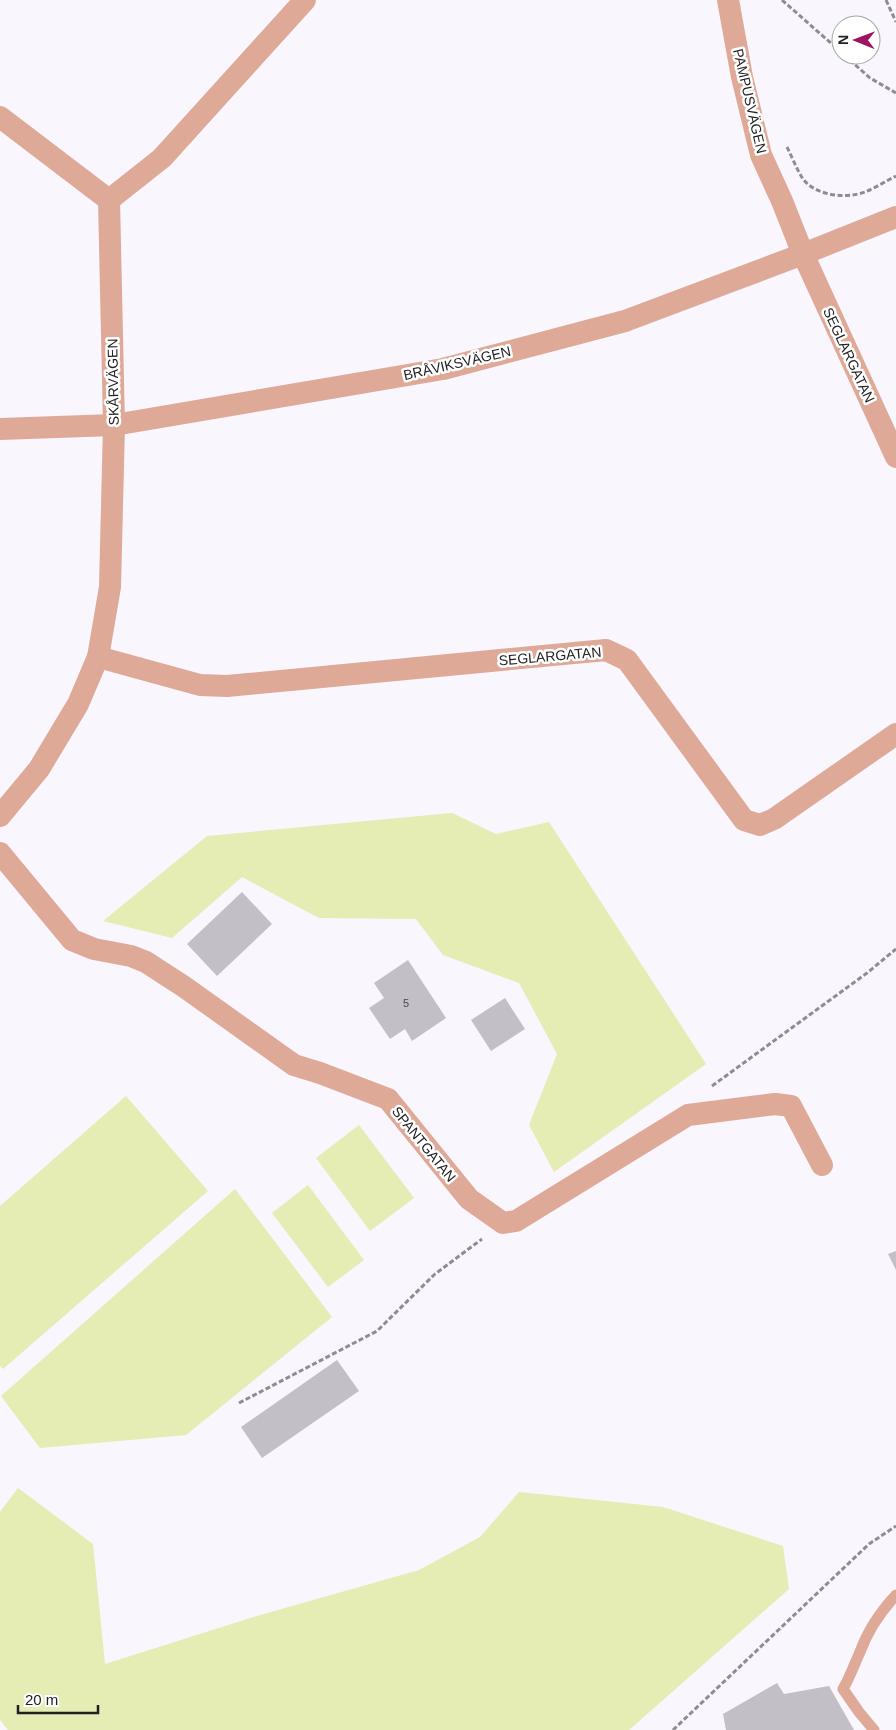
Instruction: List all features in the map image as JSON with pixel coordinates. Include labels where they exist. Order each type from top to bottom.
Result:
[{"type":"street","points":[[0,117],[109,200],[162,158],[305,0]]},
{"type":"street","name":"PAMPUSVÄGEN","points":[[728,0],[742,77],[761,155],[803,254]]},
{"type":"street","name":"SKÅRVÄGEN","points":[[0,816],[39,769],[78,704],[98,657],[110,587],[114,425],[109,200]]},
{"type":"street","name":"BRÅVIKSVÄGEN","points":[[0,429],[114,425],[443,369],[625,322],[896,217]]},
{"type":"street","name":"SEGLARGATAN","points":[[803,254],[896,457]]},
{"type":"street","name":"SEGLARGATAN","points":[[98,657],[200,685],[227,686],[606,650],[627,660],[744,820],[760,825],[774,819],[896,734]]},
{"type":"street","name":"SPANTGATAN","points":[[0,853],[72,940],[94,949],[131,956],[146,962],[294,1065],[388,1099],[469,1199],[502,1224]]},
{"type":"street","points":[[502,1224],[516,1221],[688,1115],[775,1104],[791,1106],[822,1165]]},
{"type":"lane","points":[[874,1730],[843,1688],[877,1618],[896,1595]]},
{"type":"path","points":[[782,0],[831,43]]},
{"type":"path","points":[[886,0],[896,22]]},
{"type":"path","points":[[855,65],[870,78],[896,94]]},
{"type":"path","points":[[786,145],[804,180],[828,194],[844,196],[864,192],[896,176]]},
{"type":"path","points":[[688,1115],[707,1090],[896,949]]},
{"type":"path","points":[[239,1403],[377,1331],[435,1274],[502,1224]]},
{"type":"path","points":[[673,1730],[869,1544],[896,1526]]},
{"type":"green space","points":[[452,813],[496,834],[549,822],[706,1064],[554,1172],[529,1125],[557,1054],[519,983],[443,955],[416,919],[319,918],[242,877],[172,938],[103,921],[207,836]]},
{"type":"green space","points":[[126,1096],[208,1191],[3,1369],[0,1366],[0,1206]]},
{"type":"green space","points":[[359,1125],[414,1198],[370,1231],[316,1158]]},
{"type":"green space","points":[[308,1185],[364,1260],[328,1287],[272,1213]]},
{"type":"green space","points":[[235,1189],[332,1317],[186,1435],[40,1448],[1,1396]]},
{"type":"green space","points":[[18,1488],[93,1544],[105,1664],[257,1616],[419,1570],[480,1537],[519,1492],[663,1507],[783,1546],[789,1589],[629,1730],[8,1730],[0,1720],[0,1512]]},
{"type":"building","points":[[242,892],[272,924],[217,976],[187,944]]},
{"type":"building","points":[[408,960],[446,1018],[412,1041],[405,1029],[390,1039],[369,1008],[384,998],[374,983]]},
{"type":"building","points":[[505,998],[525,1029],[491,1051],[471,1020]]},
{"type":"building","points":[[896,1251],[896,1270],[888,1254]]},
{"type":"building","points":[[337,1360],[359,1391],[262,1458],[241,1427]]},
{"type":"building","points":[[777,1683],[784,1694],[829,1686],[854,1730],[726,1730],[723,1714]]}]
